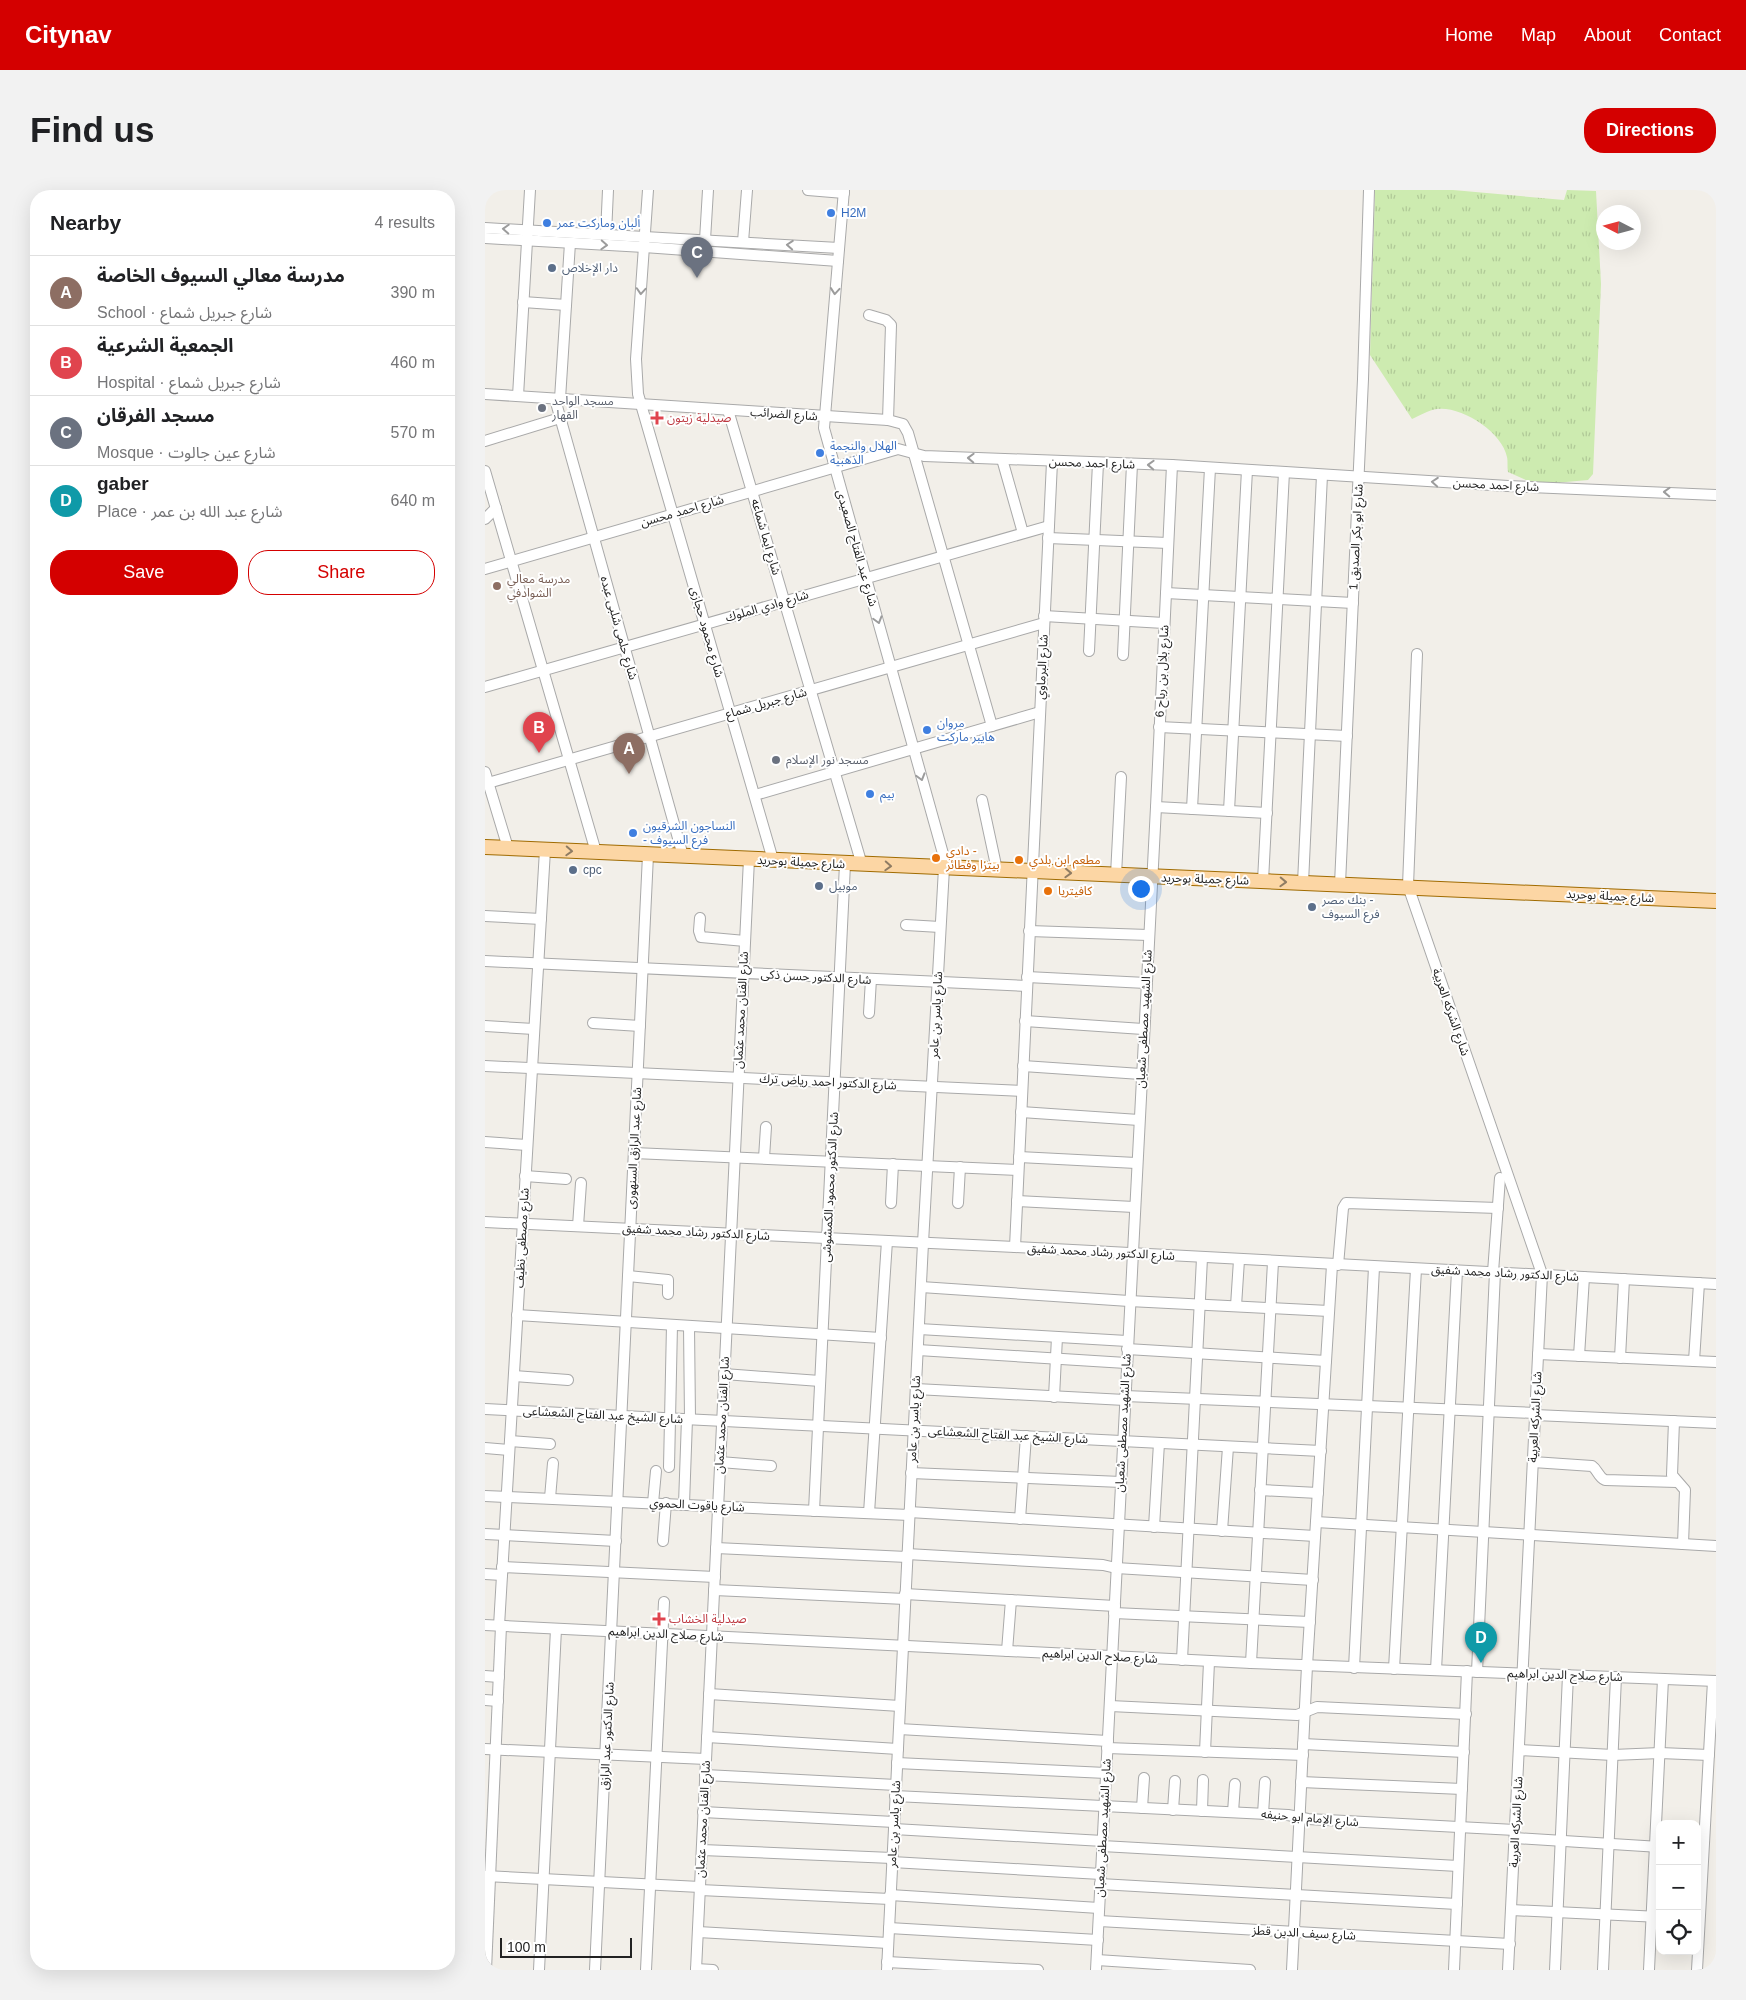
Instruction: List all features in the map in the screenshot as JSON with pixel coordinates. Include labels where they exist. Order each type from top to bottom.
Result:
[{"type":"main road","name":"شارع جميلة بوحريد","points":[[485,848],[1408,886],[1716,901]]},
{"type":"street","points":[[518,396],[530,190]]},
{"type":"street","points":[[606,234],[608,190]]},
{"type":"street","name":"شارع محمود حجازى","points":[[648,190],[636,373],[641,404],[773,860]]},
{"type":"street","points":[[705,240],[708,190]]},
{"type":"street","points":[[743,242],[747,190]]},
{"type":"street","points":[[808,190],[844,192]]},
{"type":"street","name":"شارع ابو بكر الصديق 1","points":[[1340,884],[1369,190]]},
{"type":"street","name":"شارع عبد الفتاح الصعيدى","points":[[844,192],[824,428],[914,749],[945,868]]},
{"type":"street","points":[[485,228],[570,243],[838,261]]},
{"type":"street","points":[[485,238],[527,235],[606,234],[839,248]]},
{"type":"street","name":"شارع حلمى شلبى عبده","points":[[570,243],[557,399],[560,418],[683,856]]},
{"type":"street","points":[[523,302],[566,304]]},
{"type":"street","points":[[869,315],[886,320],[891,325],[888,420]]},
{"type":"street","name":"شارع الضرائب","points":[[485,394],[888,420],[898,422],[906,428],[913,453]]},
{"type":"street","name":"شارع ايما شماعه","points":[[728,410],[862,864]]},
{"type":"street","points":[[485,440],[560,418]]},
{"type":"street","name":"شارع احمد محسن","points":[[485,568],[893,450],[903,449],[924,456],[1172,466],[1508,486],[1716,494]]},
{"type":"street","points":[[913,453],[991,726]]},
{"type":"street","points":[[1001,459],[1023,533]]},
{"type":"street","name":"شارع البرماوي","points":[[1015,1247],[1052,462]]},
{"type":"street","points":[[1089,651],[1098,463]]},
{"type":"street","points":[[1123,655],[1132,464]]},
{"type":"street","name":"شارع بلال بن رباح 6","points":[[1151,876],[1172,466]]},
{"type":"street","points":[[1192,809],[1209,468]]},
{"type":"street","points":[[1229,811],[1247,470]]},
{"type":"street","points":[[485,471],[492,505],[511,561],[596,852]]},
{"type":"street","points":[[1263,881],[1284,472]]},
{"type":"street","points":[[1303,883],[1322,475]]},
{"type":"street","points":[[485,519],[492,505]]},
{"type":"street","name":"شارع وادي الملوك","points":[[485,687],[1049,526]]},
{"type":"street","points":[[1048,538],[1168,543]]},
{"type":"street","points":[[1166,593],[1353,603]]},
{"type":"street","name":"شارع جبريل شماع","points":[[488,783],[968,645],[1044,620],[1090,619],[1164,623]]},
{"type":"street","points":[[1408,886],[1417,654]]},
{"type":"street","points":[[755,795],[1039,712]]},
{"type":"street","points":[[1159,728],[1347,736]]},
{"type":"street","points":[[485,772],[507,848]]},
{"type":"street","points":[[1116,875],[1121,778]]},
{"type":"street","points":[[982,800],[997,870]]},
{"type":"street","points":[[1156,807],[1267,813]]},
{"type":"street","name":"شارع مصطفى نظيف","points":[[486,1970],[490,1749],[498,1701],[502,1571],[545,850]]},
{"type":"street","name":"شارع عبد الرازق السنهورى","points":[[618,1501],[647,854]]},
{"type":"street","name":"شارع الفنان محمد عثمان","points":[[696,1970],[749,859]]},
{"type":"street","name":"شارع الدكتور محمود الكمشوشى","points":[[814,1510],[845,864]]},
{"type":"street","name":"شارع ياسر بن عامر","points":[[887,1966],[917,1350],[940,927],[945,868]]},
{"type":"street","name":"شارع الشهيد مصطفى شعبان","points":[[1096,1965],[1151,876]]},
{"type":"street","name":"شارع الشركه العربية","points":[[1408,886],[1542,1274],[1509,1970]]},
{"type":"street","points":[[485,916],[541,919]]},
{"type":"street","points":[[700,918],[699,931],[701,937],[745,941]]},
{"type":"street","points":[[906,925],[940,927]]},
{"type":"street","points":[[1029,931],[1148,935]]},
{"type":"street","name":"شارع الدكتور حسن ذكى","points":[[485,961],[937,982],[1146,983]]},
{"type":"street","points":[[869,1013],[871,979]]},
{"type":"street","points":[[1025,1021],[1143,1029]]},
{"type":"street","points":[[593,1024],[640,1026]]},
{"type":"street","points":[[485,1026],[534,1029]]},
{"type":"street","name":"شارع الدكتور احمد رياض ترك","points":[[485,1066],[1022,1092]]},
{"type":"street","points":[[1023,1066],[1141,1074]]},
{"type":"street","points":[[1021,1112],[1139,1120]]},
{"type":"street","points":[[764,1158],[766,1127]]},
{"type":"street","points":[[485,1142],[527,1144]]},
{"type":"street","points":[[634,1153],[1018,1170]]},
{"type":"street","points":[[1019,1157],[1136,1163]]},
{"type":"street","points":[[891,1203],[893,1164]]},
{"type":"street","points":[[958,1203],[960,1167]]},
{"type":"street","points":[[525,1176],[566,1179]]},
{"type":"street","points":[[1454,1970],[1465,1714],[1472,1671],[1483,1532],[1499,1178]]},
{"type":"street","points":[[578,1226],[581,1183]]},
{"type":"street","points":[[1017,1201],[1134,1207]]},
{"type":"street","points":[[1292,1970],[1307,1666],[1329,1312],[1343,1208],[1346,1203],[1498,1208]]},
{"type":"street","name":"شارع الدكتور رشاد محمد شفيق","points":[[485,1222],[1015,1247],[1716,1284]]},
{"type":"street","points":[[869,1513],[887,1241]]},
{"type":"street","points":[[1182,1660],[1202,1258]]},
{"type":"street","points":[[1236,1306],[1239,1260]]},
{"type":"street","points":[[1251,1664],[1273,1262]]},
{"type":"street","points":[[1354,1668],[1374,1267]]},
{"type":"street","points":[[1394,1669],[1416,1269]]},
{"type":"street","points":[[1436,1670],[1457,1271]]},
{"type":"street","points":[[628,1276],[669,1280],[668,1294]]},
{"type":"street","points":[[1579,1356],[1584,1277]]},
{"type":"street","points":[[1620,1358],[1624,1279]]},
{"type":"street","points":[[1694,1361],[1699,1284]]},
{"type":"street","points":[[921,1287],[1329,1312]]},
{"type":"street","points":[[517,1315],[881,1338]]},
{"type":"street","points":[[669,1467],[672,1325]]},
{"type":"street","points":[[684,1504],[688,1419],[689,1326]]},
{"type":"street","points":[[919,1329],[1057,1337],[1197,1353],[1326,1361]]},
{"type":"street","points":[[1054,1397],[1057,1337]]},
{"type":"street","points":[[917,1350],[1126,1363]]},
{"type":"street","points":[[1538,1354],[1716,1362]]},
{"type":"street","points":[[724,1374],[820,1381]]},
{"type":"street","points":[[514,1376],[568,1380]]},
{"type":"street","points":[[916,1389],[1054,1397],[1195,1399],[1489,1411],[1716,1423]]},
{"type":"street","name":"شارع الشيخ عبد الفتاح الشعشاعى","points":[[485,1409],[1321,1451]]},
{"type":"street","points":[[1674,1421],[1672,1475],[1683,1486],[1685,1493],[1683,1544]]},
{"type":"street","points":[[1020,1519],[1026,1436]]},
{"type":"street","points":[[1154,1527],[1159,1443]]},
{"type":"street","points":[[485,1448],[550,1444]]},
{"type":"street","points":[[1222,1531],[1228,1446]]},
{"type":"street","points":[[720,1462],[771,1466]]},
{"type":"street","points":[[1533,1462],[1588,1465],[1595,1468],[1600,1477],[1605,1480],[1677,1482]]},
{"type":"street","points":[[550,1498],[553,1463]]},
{"type":"street","points":[[653,1503],[656,1471]]},
{"type":"street","points":[[911,1473],[1121,1482]]},
{"type":"street","points":[[1260,1490],[1318,1493]]},
{"type":"street","name":"شارع ياقوت الحموي","points":[[485,1496],[869,1513],[909,1513],[1315,1536]]},
{"type":"street","name":"شارع الدكتور عبد الرازق","points":[[595,1970],[618,1501]]},
{"type":"street","points":[[663,1541],[666,1503]]},
{"type":"street","points":[[1316,1522],[1716,1546]]},
{"type":"street","points":[[485,1534],[616,1541]]},
{"type":"street","points":[[716,1548],[1103,1565],[1116,1568],[1313,1580]]},
{"type":"street","points":[[485,1574],[502,1571],[615,1572],[715,1577]]},
{"type":"street","points":[[714,1590],[1011,1600],[1184,1616],[1310,1622]]},
{"type":"street","points":[[1007,1651],[1011,1600]]},
{"type":"street","points":[[646,1970],[664,1602]]},
{"type":"street","name":"شارع صلاح الدين ابراهيم","points":[[485,1625],[1251,1664],[1714,1681]]},
{"type":"street","points":[[539,1970],[556,1629]]},
{"type":"street","points":[[1205,1752],[1209,1662]]},
{"type":"street","points":[[1555,1970],[1568,1675]]},
{"type":"street","points":[[485,1676],[499,1678]]},
{"type":"street","points":[[1603,1970],[1616,1677]]},
{"type":"street","points":[[1658,1820],[1663,1679]]},
{"type":"street","points":[[1701,1838],[1714,1681]]},
{"type":"street","points":[[709,1694],[900,1706]]},
{"type":"street","points":[[485,1700],[498,1701]]},
{"type":"street","points":[[1110,1706],[1297,1714],[1317,1707],[1465,1714]]},
{"type":"street","points":[[899,1729],[1205,1752],[1303,1755]]},
{"type":"street","points":[[707,1737],[898,1749]]},
{"type":"street","points":[[1303,1744],[1464,1752]]},
{"type":"street","points":[[490,1749],[706,1759]]},
{"type":"street","points":[[1519,1750],[1613,1755],[1660,1753],[1709,1754]]},
{"type":"street","points":[[897,1763],[1106,1773]]},
{"type":"street","points":[[705,1775],[896,1785]]},
{"type":"street","points":[[1142,1808],[1144,1778]]},
{"type":"street","points":[[1202,1811],[1203,1780]]},
{"type":"street","points":[[1173,1810],[1175,1781]]},
{"type":"street","points":[[1263,1814],[1265,1782]]},
{"type":"street","points":[[1301,1782],[1462,1789]]},
{"type":"street","points":[[1233,1812],[1235,1784]]},
{"type":"street","name":"شارع الإمام ابو حنيفه","points":[[895,1796],[1287,1815],[1299,1818],[1460,1827],[1561,1841],[1656,1847]]},
{"type":"street","points":[[703,1812],[1297,1857],[1459,1866]]},
{"type":"street","points":[[702,1850],[892,1860],[1296,1895],[1457,1904]]},
{"type":"street","points":[[1656,1910],[1657,1865]]},
{"type":"street","points":[[1698,1910],[1700,1865]]},
{"type":"street","points":[[488,1876],[650,1884],[700,1889],[1099,1908]]},
{"type":"street","points":[[1511,1910],[1656,1917],[1649,1970]]},
{"type":"street","name":"شارع سيف الدين قطز","points":[[1099,1921],[1510,1944]]},
{"type":"street","points":[[889,1928],[1098,1940]]},
{"type":"street","points":[[698,1932],[888,1944]]},
{"type":"street","points":[[1697,1955],[1697,1970]]},
{"type":"street","points":[[1096,1965],[1250,1970]]},
{"type":"street","points":[[887,1966],[1038,1970]]},
{"type":"street","points":[[696,1970],[713,1970]]},
{"type":"green space","points":[[1375,190],[1453,190],[1564,200],[1567,190],[1596,191],[1596,250],[1599,250],[1601,284],[1593,474],[1588,480],[1555,483],[1528,481],[1508,472],[1504,448],[1497,439],[1480,423],[1458,412],[1437,409],[1412,419],[1370,355]]},
{"type":"place","name":"H2M","points":[[831,213]]},
{"type":"place","name":"ألبان وماركت عمر","points":[[547,223]]},
{"type":"place","name":"دار الإخلاص","points":[[552,268]]},
{"type":"place","name":"مسجد الفرقان","points":[[697,278]]},
{"type":"place","name":"مسجد الواحد القهار","points":[[542,408]]},
{"type":"place","name":"صيدلية زيتون","points":[[657,418]]},
{"type":"place","name":"الهلال والنجمة الذهبية","points":[[820,453]]},
{"type":"place","name":"مدرسة معالي الشوادفي","points":[[497,586]]},
{"type":"place","name":"مروان هايبر ماركت","points":[[927,730]]},
{"type":"place","name":"الجمعية الشرعية","points":[[539,753]]},
{"type":"place","name":"مسجد نور الإسلام","points":[[776,760]]},
{"type":"place","name":"مدرسة معالي السيوف الخاصة","points":[[629,774]]},
{"type":"place","name":"بيم","points":[[870,794]]},
{"type":"place","name":"النساجون الشرقيون - فرع السيوف","points":[[633,833]]},
{"type":"place","name":"دادي - بيتزا وفطائر","points":[[936,858]]},
{"type":"place","name":"مطعم ابن بلدي","points":[[1019,860]]},
{"type":"place","name":"cpc","points":[[573,870]]},
{"type":"place","name":"موبيل","points":[[819,886]]},
{"type":"place","name":"كافيتريا","points":[[1048,891]]},
{"type":"place","name":"بنك مصر - فرع السيوف","points":[[1312,907]]},
{"type":"place","name":"صيدلية الخشاب","points":[[659,1619]]},
{"type":"place","name":"gaber","points":[[1481,1663]]}]
